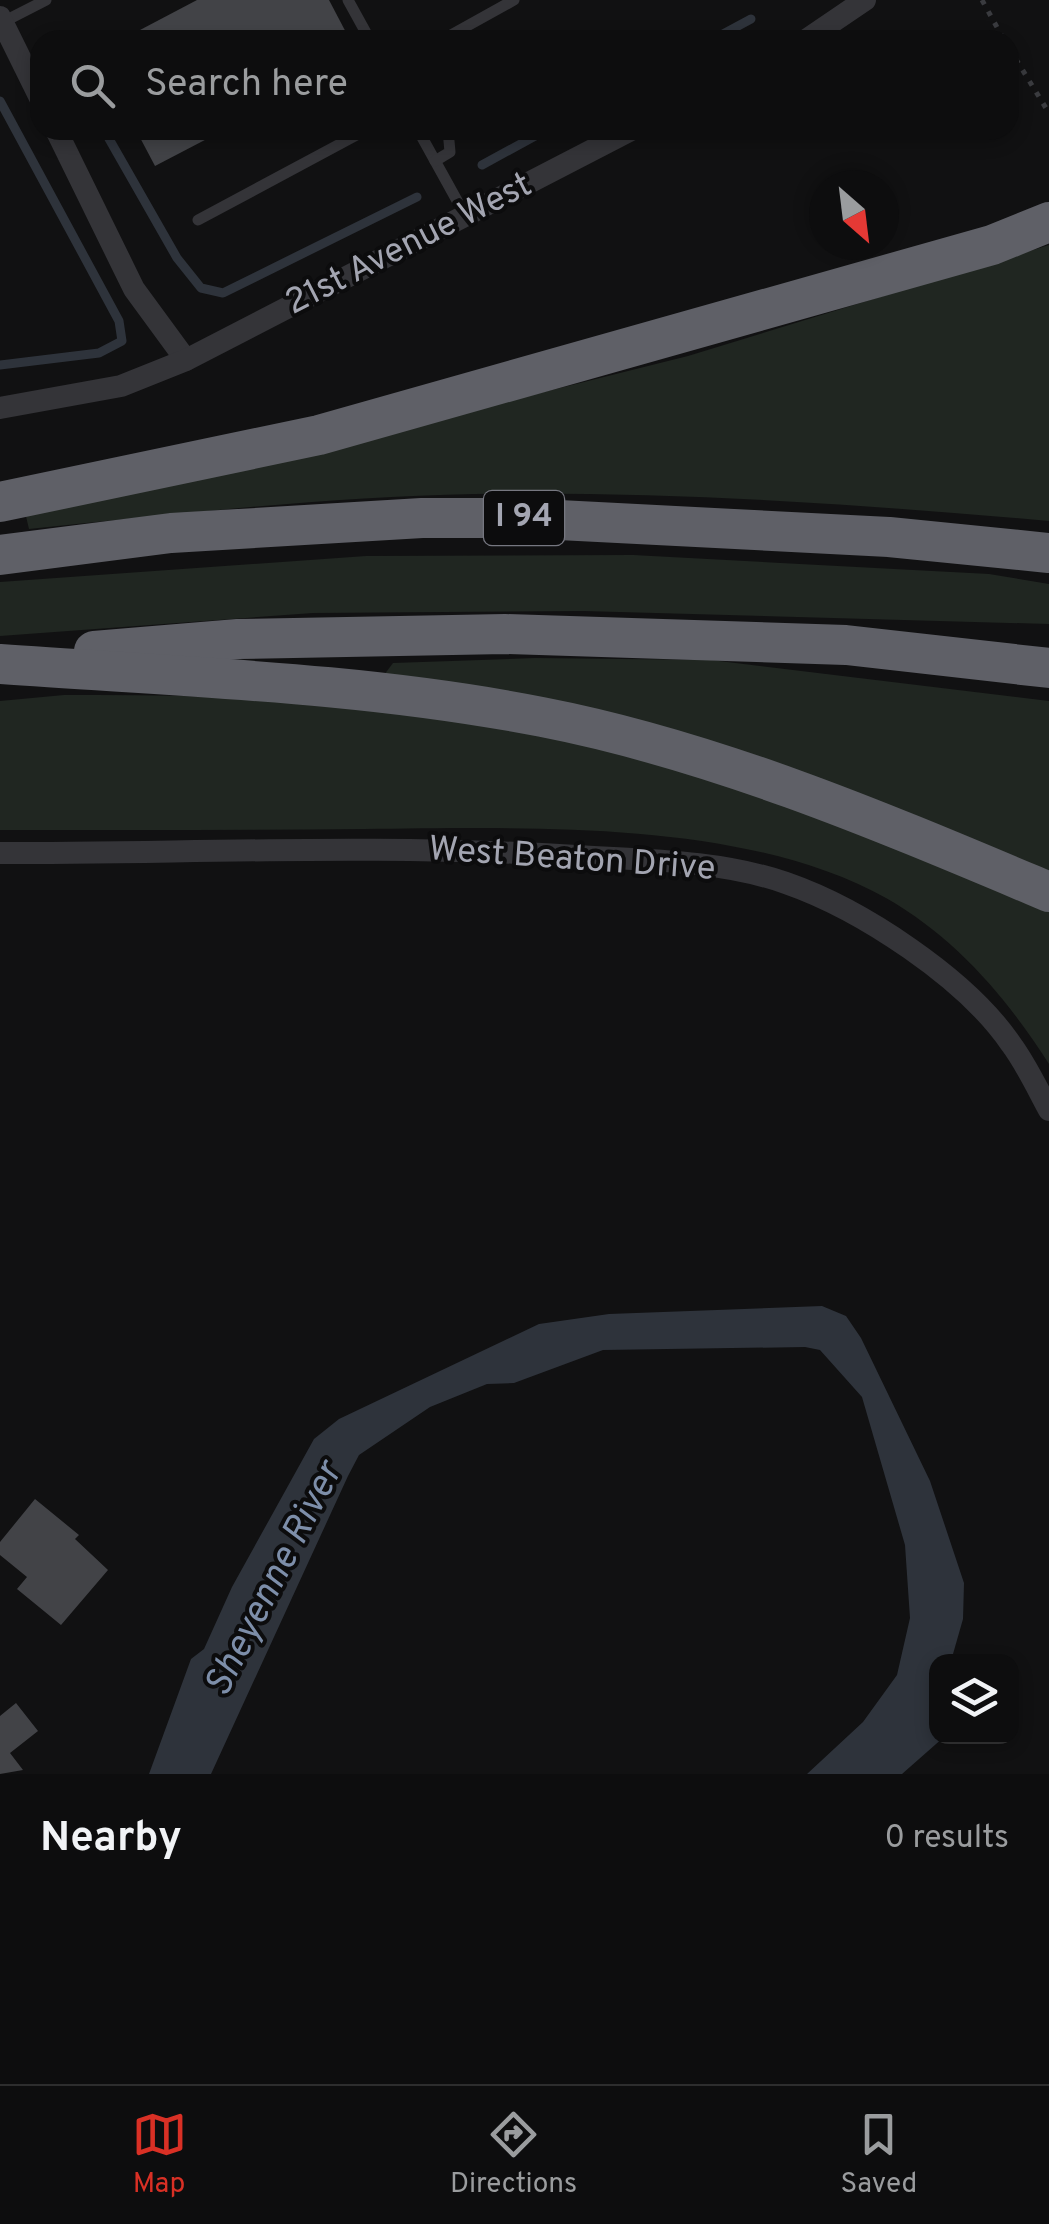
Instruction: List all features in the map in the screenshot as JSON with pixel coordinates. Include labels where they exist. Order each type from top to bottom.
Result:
[{"type":"highway","points":[[0,502],[319,435],[992,245],[1049,222]]},
{"type":"highway","name":"I 94","points":[[0,555],[171,533],[422,518],[520,518],[889,537],[1049,553]]},
{"type":"highway","points":[[0,661],[238,639],[505,634],[846,645],[1049,668]]},
{"type":"highway","points":[[0,661],[398,693],[544,717],[750,774],[1049,892]]},
{"type":"street","points":[[820,30],[861,2]]},
{"type":"street","points":[[1,20],[30,78]]},
{"type":"street","points":[[61,140],[134,289],[186,360]]},
{"type":"street","name":"21st Avenue West","points":[[0,408],[120,386],[186,360],[611,140]]},
{"type":"street","name":"West Beaton Drive","points":[[0,853],[445,848],[693,864],[785,882],[844,909],[930,964],[978,1006],[1011,1044],[1049,1110]]},
{"type":"lane","points":[[1,20],[46,0]]},
{"type":"lane","points":[[348,0],[364,30]]},
{"type":"lane","points":[[460,30],[514,0]]},
{"type":"lane","points":[[198,220],[347,140]]},
{"type":"lane","points":[[423,140],[465,215]]},
{"type":"lane","points":[[435,161],[450,152],[449,140]]},
{"type":"path","points":[[982,0],[998,30]]},
{"type":"path","points":[[1019,64],[1049,112]]},
{"type":"shaded area","points":[[1049,245],[1049,521],[762,500],[474,494],[307,502],[29,529],[25,512],[404,427],[688,356]]},
{"type":"shaded area","points":[[633,555],[989,574],[1049,584],[1049,624],[583,611],[313,613],[0,636],[0,582],[366,556]]},
{"type":"shaded area","points":[[535,658],[711,660],[1049,701],[1049,873],[384,675],[393,663]]},
{"type":"shaded area","points":[[64,695],[265,699],[465,719],[613,750],[835,824],[1049,908],[1049,1064],[997,993],[935,931],[886,898],[829,872],[766,853],[700,841],[562,829],[0,830],[0,701]]},
{"type":"water","name":"Sheyenne River","points":[[822,1306],[846,1316],[861,1338],[930,1481],[964,1583],[963,1619],[953,1654],[929,1654],[929,1744],[936,1744],[902,1774],[807,1774],[863,1722],[897,1675],[910,1618],[905,1545],[862,1397],[820,1350],[805,1347],[603,1350],[514,1383],[487,1384],[430,1407],[359,1455],[211,1774],[149,1774],[191,1659],[204,1649],[232,1587],[314,1439],[339,1419],[539,1324],[609,1314]]},
{"type":"building","points":[[197,0],[329,0],[345,30],[140,30]]},
{"type":"building","points":[[141,140],[205,140],[155,166]]},
{"type":"building","points":[[35,1499],[79,1535],[75,1539],[108,1570],[61,1625],[17,1589],[27,1577],[0,1555],[0,1542]]},
{"type":"building","points":[[16,1703],[38,1731],[10,1753],[23,1770],[0,1774],[0,1716]]},
{"type":"waterway","points":[[731,30],[751,19]]},
{"type":"waterway","points":[[0,101],[119,321],[122,341],[99,353],[0,365]]},
{"type":"waterway","points":[[110,140],[177,258],[201,288],[223,293],[417,197]]},
{"type":"waterway","points":[[482,165],[528,140]]}]
